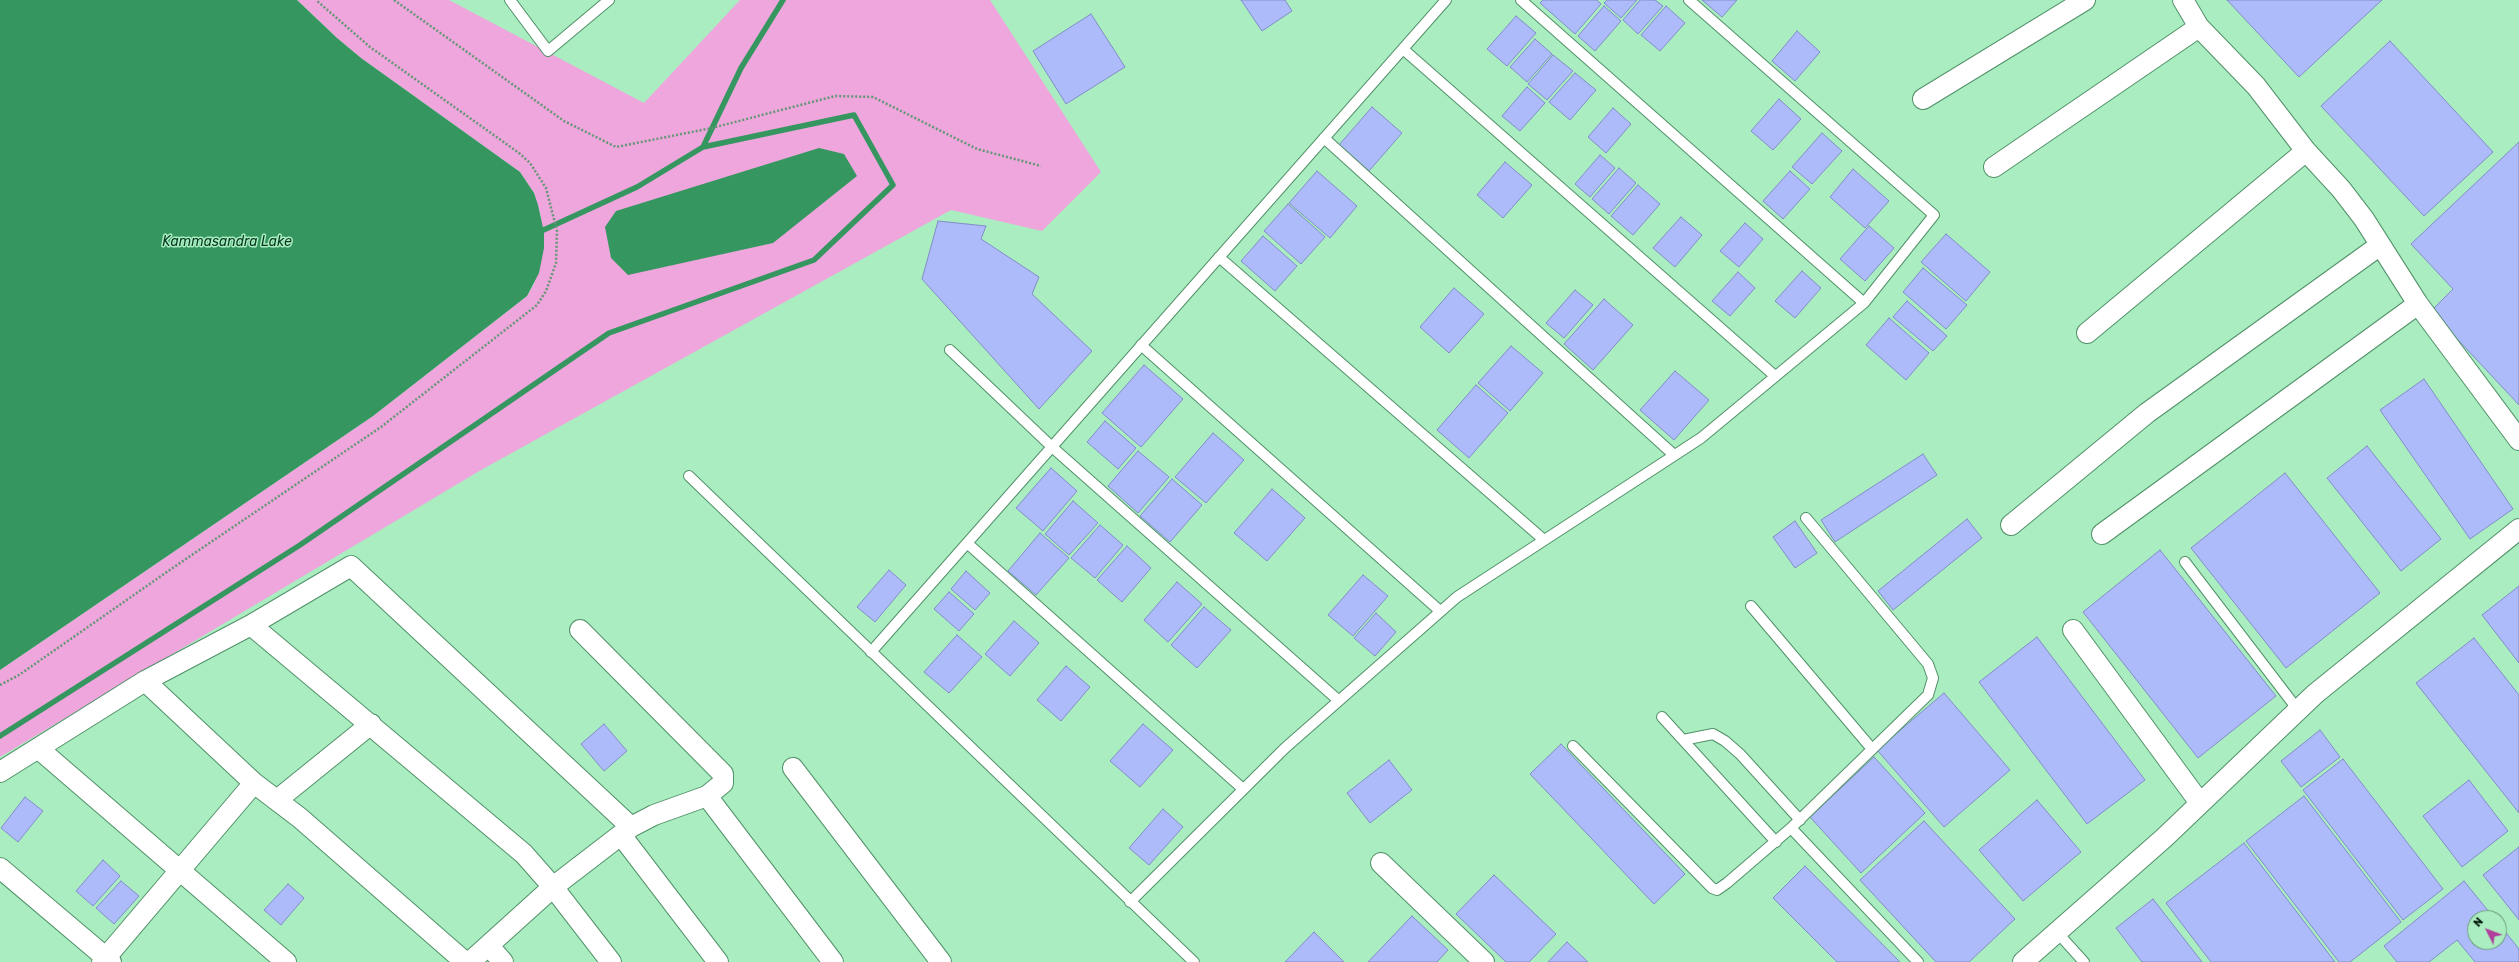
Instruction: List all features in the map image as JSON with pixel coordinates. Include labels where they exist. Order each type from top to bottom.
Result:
[{"type":"street","points":[[1922,99],[2085,0]]},
{"type":"street","points":[[2183,0],[2199,27],[2256,86],[2306,151],[2364,219],[2379,246],[2418,304],[2519,440]]},
{"type":"street","points":[[1994,167],[2199,27]]},
{"type":"street","points":[[2087,333],[2306,151]]},
{"type":"street","points":[[2011,525],[2147,413],[2379,246]]},
{"type":"street","points":[[2102,534],[2418,304]]},
{"type":"street","points":[[2023,962],[2056,931],[2164,838],[2298,710],[2519,529]]},
{"type":"street","points":[[0,772],[39,749],[145,681],[251,625],[351,566],[626,831],[718,962]]},
{"type":"street","points":[[251,625],[371,724],[524,854],[553,887],[611,962]]},
{"type":"street","points":[[470,962],[553,887],[626,831],[654,815],[707,796],[723,783],[723,774],[580,630]]},
{"type":"street","points":[[2073,630],[2200,803]]},
{"type":"street","points":[[145,681],[254,783],[277,800],[465,962]]},
{"type":"street","points":[[277,800],[371,724]]},
{"type":"street","points":[[39,749],[180,873],[286,962]]},
{"type":"street","points":[[793,768],[941,962]]},
{"type":"street","points":[[0,868],[106,960],[254,783]]},
{"type":"street","points":[[707,796],[833,962]]},
{"type":"street","points":[[1381,863],[1484,962]]},
{"type":"street","points":[[489,946],[503,962]]},
{"type":"lane","points":[[510,0],[548,51],[609,0]]},
{"type":"lane","points":[[871,652],[1446,0]]},
{"type":"lane","points":[[1521,0],[1864,303]]},
{"type":"lane","points":[[1130,902],[1285,748],[1457,597],[1701,438],[1864,303],[1934,215],[1689,0]]},
{"type":"lane","points":[[1403,49],[1775,376]]},
{"type":"lane","points":[[1324,138],[1674,455]]},
{"type":"lane","points":[[1219,257],[1544,540]]},
{"type":"lane","points":[[1141,345],[1440,612]]},
{"type":"lane","points":[[950,350],[1052,446],[1338,700]]},
{"type":"lane","points":[[689,476],[1194,962]]},
{"type":"lane","points":[[1573,746],[1712,888],[1717,890],[1723,887],[1800,820],[1928,695],[1933,673],[1928,664],[1806,518]]},
{"type":"lane","points":[[967,543],[1243,789]]},
{"type":"lane","points":[[2185,562],[2298,710]]},
{"type":"lane","points":[[1751,606],[1872,749]]},
{"type":"lane","points":[[1662,717],[1776,842]]},
{"type":"lane","points":[[1683,740],[1712,734],[1725,740],[1740,754],[1800,820]]},
{"type":"lane","points":[[1791,828],[1918,962]]},
{"type":"lane","points":[[2056,931],[2084,962]]},
{"type":"path","points":[[0,685],[20,676],[174,567],[381,427],[537,304],[546,291],[556,263],[557,231],[552,201],[546,188],[530,163],[519,153],[370,47],[316,0]]},
{"type":"path","points":[[394,0],[564,121],[616,147],[712,128],[835,96],[873,97],[977,150],[1040,166]]},
{"type":"shaded area","points":[[297,0],[449,0],[644,103],[740,0],[990,0],[1101,172],[1042,231],[951,210],[481,470],[0,757],[0,670],[373,416],[527,296],[534,284],[541,217],[534,193],[520,172],[361,58],[337,38]]},
{"type":"water","name":"Kammasandra Lake","points":[[0,0],[297,0],[337,38],[361,58],[520,172],[534,193],[538,205],[544,232],[544,248],[539,273],[527,296],[373,416],[0,670]]},
{"type":"water","points":[[819,148],[844,154],[857,176],[773,243],[628,275],[611,258],[605,227],[616,211]]},
{"type":"building","points":[[1241,0],[1285,0],[1292,11],[1262,31]]},
{"type":"building","points":[[1543,0],[1597,0],[1601,4],[1575,34],[1540,3]]},
{"type":"building","points":[[1607,0],[1637,0],[1621,18],[1604,3]]},
{"type":"building","points":[[1640,0],[1655,0],[1663,6],[1638,34],[1623,20]]},
{"type":"building","points":[[1702,0],[1737,0],[1722,17]]},
{"type":"building","points":[[2227,0],[2382,0],[2299,77]]},
{"type":"building","points":[[1604,6],[1621,21],[1595,51],[1578,36]]},
{"type":"building","points":[[1666,6],[1685,23],[1660,51],[1641,35]]},
{"type":"building","points":[[1091,14],[1125,67],[1066,104],[1033,51]]},
{"type":"building","points":[[1516,16],[1536,33],[1507,66],[1487,49]]},
{"type":"building","points":[[1797,31],[1820,52],[1795,81],[1772,61]]},
{"type":"building","points":[[1535,39],[1552,54],[1527,82],[1510,67]]},
{"type":"building","points":[[2390,41],[2493,152],[2424,216],[2321,106]]},
{"type":"building","points":[[1553,55],[1573,71],[1547,100],[1528,84]]},
{"type":"building","points":[[1575,73],[1596,90],[1570,120],[1549,102]]},
{"type":"building","points":[[1527,87],[1545,103],[1520,131],[1502,116]]},
{"type":"building","points":[[1779,99],[1801,119],[1773,150],[1751,131]]},
{"type":"building","points":[[1372,107],[1402,133],[1369,171],[1339,145]]},
{"type":"building","points":[[1613,108],[1631,124],[1606,153],[1588,137]]},
{"type":"building","points":[[1822,133],[1842,151],[1812,184],[1792,167]]},
{"type":"building","points":[[2519,142],[2519,405],[2431,311],[2453,289],[2411,244]]},
{"type":"building","points":[[1600,155],[1615,168],[1590,197],[1575,184]]},
{"type":"building","points":[[1505,162],[1532,185],[1503,218],[1477,195]]},
{"type":"building","points":[[1619,168],[1636,183],[1609,214],[1592,199]]},
{"type":"building","points":[[1853,169],[1889,201],[1865,228],[1830,197]]},
{"type":"building","points":[[1317,171],[1357,206],[1330,238],[1289,203]]},
{"type":"building","points":[[1790,171],[1810,189],[1783,219],[1763,201]]},
{"type":"building","points":[[1638,185],[1660,204],[1633,235],[1611,216]]},
{"type":"building","points":[[1288,204],[1325,237],[1301,264],[1264,231]]},
{"type":"building","points":[[1681,217],[1702,235],[1675,267],[1653,248]]},
{"type":"building","points":[[938,221],[986,226],[981,239],[1039,277],[1032,294],[1092,351],[1039,409],[922,279]]},
{"type":"building","points":[[1745,223],[1763,239],[1739,267],[1720,251]]},
{"type":"building","points":[[1869,226],[1894,248],[1865,281],[1840,259]]},
{"type":"building","points":[[1946,234],[1990,272],[1966,301],[1921,262]]},
{"type":"building","points":[[1263,236],[1297,266],[1275,291],[1241,261]]},
{"type":"building","points":[[1923,268],[1967,305],[1946,329],[1903,292]]},
{"type":"building","points":[[1802,271],[1821,288],[1795,318],[1775,301]]},
{"type":"building","points":[[1738,272],[1755,288],[1730,316],[1712,301]]},
{"type":"building","points":[[1454,288],[1484,314],[1449,353],[1420,327]]},
{"type":"building","points":[[1575,290],[1593,305],[1564,338],[1546,323]]},
{"type":"building","points":[[1604,299],[1633,325],[1593,370],[1564,344]]},
{"type":"building","points":[[1907,301],[1947,336],[1933,351],[1893,317]]},
{"type":"building","points":[[1889,318],[1929,353],[1906,380],[1866,345]]},
{"type":"building","points":[[1511,346],[1543,373],[1510,411],[1478,383]]},
{"type":"building","points":[[1144,365],[1183,399],[1141,447],[1102,413]]},
{"type":"building","points":[[1675,371],[1709,400],[1674,440],[1640,410]]},
{"type":"building","points":[[2424,379],[2513,509],[2470,539],[2380,410]]},
{"type":"building","points":[[1476,385],[1508,413],[1469,458],[1437,430]]},
{"type":"building","points":[[1105,421],[1136,448],[1118,469],[1087,442]]},
{"type":"building","points":[[1213,433],[1244,460],[1206,503],[1175,477]]},
{"type":"building","points":[[2367,446],[2441,539],[2401,571],[2327,478]]},
{"type":"building","points":[[1138,451],[1169,477],[1138,513],[1108,486]]},
{"type":"building","points":[[1923,454],[1937,475],[1835,542],[1821,520]]},
{"type":"building","points":[[1051,468],[1077,491],[1043,531],[1016,508]]},
{"type":"building","points":[[2285,473],[2380,593],[2286,668],[2191,548]]},
{"type":"building","points":[[1172,479],[1202,505],[1170,542],[1140,516]]},
{"type":"building","points":[[1272,489],[1305,518],[1267,561],[1234,533]]},
{"type":"building","points":[[1073,501],[1098,523],[1069,555],[1045,534]]},
{"type":"building","points":[[1967,519],[1982,538],[1893,610],[1878,591]]},
{"type":"building","points":[[1795,521],[1817,553],[1795,568],[1773,537]]},
{"type":"building","points":[[1100,525],[1123,545],[1095,578],[1071,558]]},
{"type":"building","points":[[1040,533],[1069,558],[1036,595],[1008,571]]},
{"type":"building","points":[[1127,546],[1151,568],[1122,602],[1097,580]]},
{"type":"building","points":[[2160,550],[2276,696],[2198,758],[2083,612]]},
{"type":"building","points":[[889,570],[906,585],[875,622],[857,607]]},
{"type":"building","points":[[966,571],[990,593],[975,610],[951,589]]},
{"type":"building","points":[[1363,575],[1388,596],[1353,636],[1328,615]]},
{"type":"building","points":[[1177,582],[1202,604],[1168,642],[1144,620]]},
{"type":"building","points":[[2519,586],[2519,663],[2482,615]]},
{"type":"building","points":[[949,592],[974,614],[959,631],[934,609]]},
{"type":"building","points":[[1204,607],[1231,630],[1197,668],[1171,645]]},
{"type":"building","points":[[1376,613],[1396,632],[1375,656],[1354,638]]},
{"type":"building","points":[[1014,621],[1039,643],[1010,676],[985,654]]},
{"type":"building","points":[[957,635],[982,657],[949,693],[924,672]]},
{"type":"building","points":[[2037,637],[2145,780],[2087,824],[1979,682]]},
{"type":"building","points":[[2474,638],[2519,695],[2519,813],[2416,683]]},
{"type":"building","points":[[1066,666],[1090,687],[1061,721],[1037,700]]},
{"type":"building","points":[[1944,693],[2010,770],[1944,827],[1877,750]]},
{"type":"building","points":[[604,724],[627,751],[604,771],[581,744]]},
{"type":"building","points":[[1143,724],[1173,750],[1140,787],[1110,761]]},
{"type":"building","points":[[2320,730],[2340,757],[2301,787],[2281,761]]},
{"type":"building","points":[[1561,744],[1685,874],[1654,904],[1530,774]]},
{"type":"building","points":[[1874,757],[1925,813],[1861,873],[1810,817]]},
{"type":"building","points":[[2343,759],[2443,889],[2403,920],[2303,790]]},
{"type":"building","points":[[1389,760],[1412,790],[1370,823],[1347,793]]},
{"type":"building","points":[[2469,780],[2508,831],[2462,867],[2423,816]]},
{"type":"building","points":[[2304,796],[2401,922],[2350,962],[2339,962],[2246,841]]},
{"type":"building","points":[[25,797],[43,811],[18,842],[1,828]]},
{"type":"building","points":[[2037,800],[2081,852],[2023,901],[1979,850]]},
{"type":"building","points":[[1163,809],[1183,827],[1149,865],[1129,848]]},
{"type":"building","points":[[1924,821],[2015,919],[1969,962],[1936,962],[1860,880]]},
{"type":"building","points":[[2244,843],[2335,962],[2211,962],[2166,903]]},
{"type":"building","points":[[2519,847],[2519,920],[2483,875]]},
{"type":"building","points":[[103,860],[120,876],[93,906],[76,891]]},
{"type":"building","points":[[1805,866],[1900,962],[1837,962],[1773,898]]},
{"type":"building","points":[[1494,875],[1556,934],[1529,962],[1506,962],[1456,914]]},
{"type":"building","points":[[121,881],[139,896],[114,924],[96,908]]},
{"type":"building","points":[[2464,881],[2488,910],[2467,910],[2467,950],[2507,950],[2507,934],[2519,949],[2519,962],[2475,962],[2457,940],[2429,962],[2397,962],[2384,946]]},
{"type":"building","points":[[288,884],[304,898],[281,925],[264,910]]},
{"type":"building","points":[[2153,899],[2202,962],[2142,962],[2116,928]]},
{"type":"building","points":[[1412,916],[1448,950],[1437,962],[1368,962]]},
{"type":"building","points":[[1314,932],[1344,962],[1285,962]]},
{"type":"building","points":[[1567,942],[1588,962],[1548,962]]},
{"type":"waterway","points":[[703,147],[741,68],[783,0]]},
{"type":"waterway","points":[[0,736],[300,545],[609,333],[814,260],[893,185],[854,115],[703,147],[637,187],[537,233]]}]
